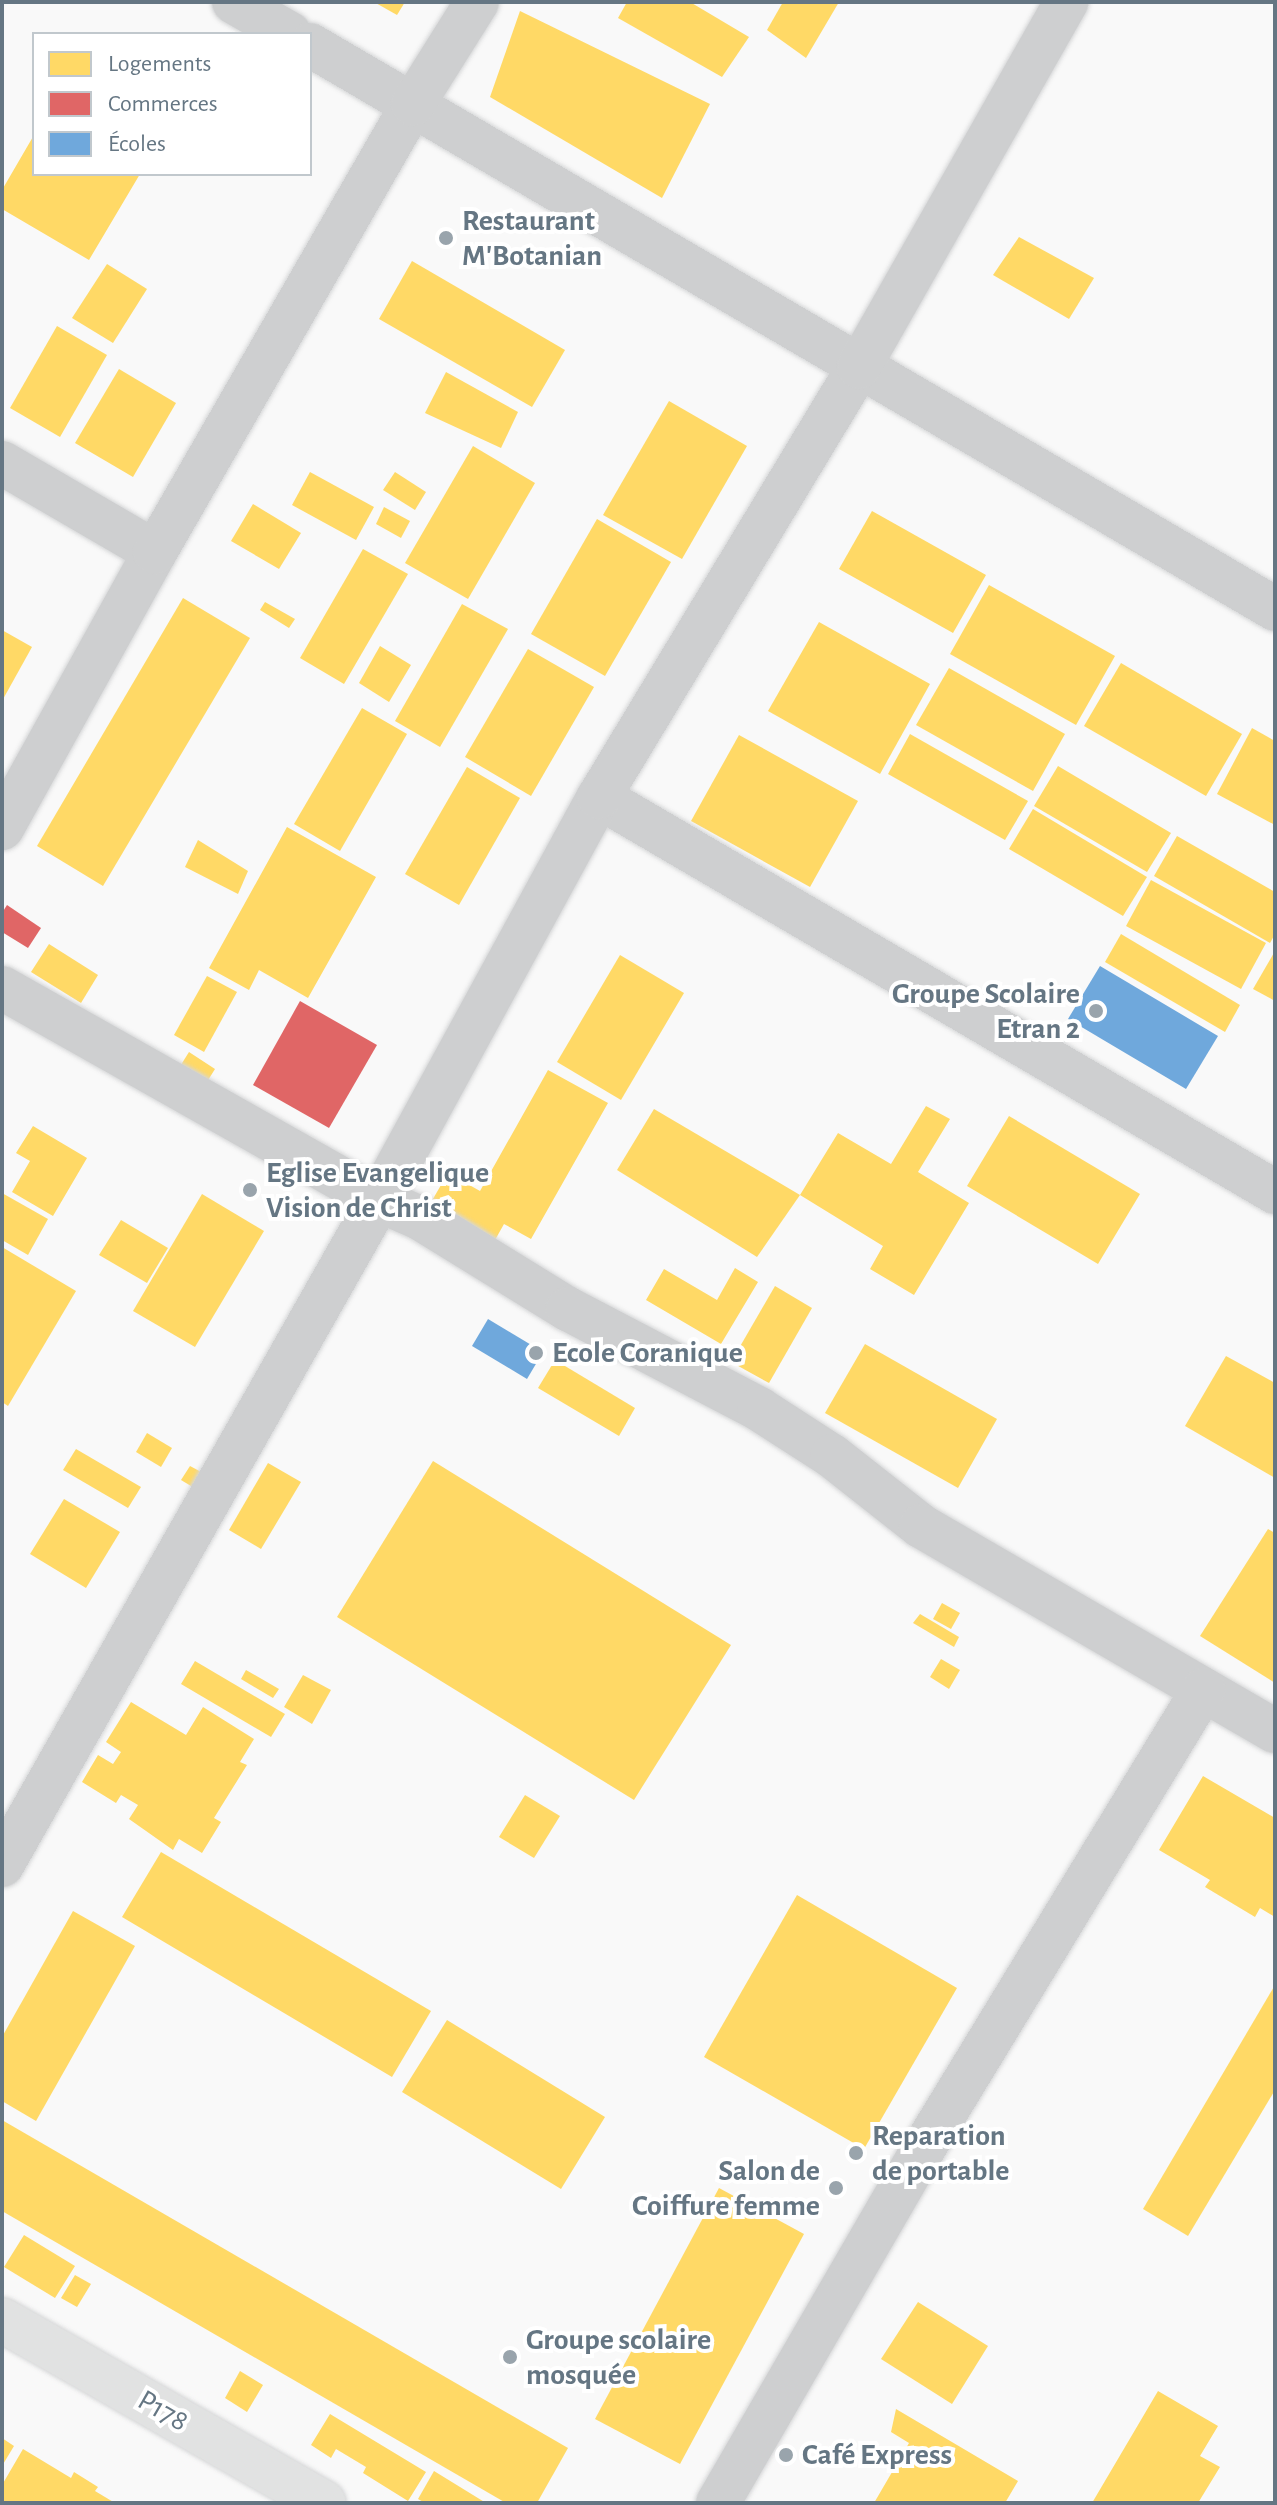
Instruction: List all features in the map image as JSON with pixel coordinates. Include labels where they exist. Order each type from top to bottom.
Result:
[{"type":"street","points":[[234,2],[286,32]]},
{"type":"street","points":[[2,828],[155,552],[413,104],[477,2]]},
{"type":"street","points":[[2,1865],[379,1200],[599,797],[859,367],[1066,2]]},
{"type":"street","points":[[312,46],[859,367],[1271,598]]},
{"type":"street","points":[[2,463],[155,552]]},
{"type":"street","points":[[599,797],[1275,1192]]},
{"type":"street","points":[[2,988],[379,1200],[420,1218],[568,1309],[759,1409],[844,1464],[921,1526],[1275,1731]]},
{"type":"street","points":[[718,2503],[919,2156],[1203,1690]]},
{"type":"street","name":"P178","points":[[2,2320],[324,2503]]},
{"type":"building: Logements","points":[[374,2],[405,2],[397,15]]},
{"type":"building: Logements","points":[[627,2],[690,2],[749,37],[722,77],[618,18]]},
{"type":"building: Logements","points":[[783,2],[839,2],[806,58],[767,30]]},
{"type":"building: Logements","points":[[520,11],[710,104],[662,198],[490,97]]},
{"type":"building: Logements","points":[[32,138],[32,176],[139,176],[89,260],[2,209],[2,190]]},
{"type":"building: Logements","points":[[1019,237],[1094,278],[1069,319],[993,275]]},
{"type":"building: Logements","points":[[412,261],[565,350],[532,407],[379,319]]},
{"type":"building: Logements","points":[[107,264],[147,289],[113,343],[72,318]]},
{"type":"building: Logements","points":[[57,326],[107,355],[60,437],[10,408]]},
{"type":"building: Logements","points":[[119,369],[176,403],[133,477],[75,443]]},
{"type":"building: Logements","points":[[446,372],[518,412],[501,448],[425,413]]},
{"type":"building: Logements","points":[[669,401],[747,446],[682,559],[603,515]]},
{"type":"building: Logements","points":[[473,446],[535,483],[468,599],[405,563]]},
{"type":"building: Logements","points":[[310,472],[374,507],[356,540],[292,505]]},
{"type":"building: Logements","points":[[395,472],[426,492],[415,510],[383,490]]},
{"type":"building: Logements","points":[[253,504],[301,533],[279,569],[231,541]]},
{"type":"building: Logements","points":[[384,507],[410,521],[401,538],[376,524]]},
{"type":"building: Logements","points":[[872,511],[986,575],[953,633],[839,569]]},
{"type":"building: Logements","points":[[597,519],[671,562],[605,676],[531,634]]},
{"type":"building: Logements","points":[[363,549],[408,574],[344,684],[300,658]]},
{"type":"building: Logements","points":[[989,585],[1115,656],[1076,725],[950,654]]},
{"type":"building: Logements","points":[[183,598],[250,638],[103,886],[37,846]]},
{"type":"building: Logements","points":[[265,602],[295,619],[289,628],[260,610]]},
{"type":"building: Logements","points":[[462,604],[508,629],[440,747],[395,721]]},
{"type":"building: Logements","points":[[819,622],[930,684],[880,774],[768,711]]},
{"type":"building: Logements","points":[[2,630],[32,647],[2,701]]},
{"type":"building: Logements","points":[[380,646],[411,665],[389,702],[359,683]]},
{"type":"building: Logements","points":[[528,649],[594,687],[531,796],[465,757]]},
{"type":"building: Logements","points":[[1121,663],[1242,734],[1206,796],[1084,726]]},
{"type":"building: Logements","points":[[949,668],[1065,734],[1033,791],[916,725]]},
{"type":"building: Logements","points":[[362,708],[407,734],[340,851],[294,824]]},
{"type":"building: Logements","points":[[1252,728],[1275,741],[1275,825],[1217,794]]},
{"type":"building: Logements","points":[[910,734],[1028,801],[1005,840],[888,774]]},
{"type":"building: Logements","points":[[739,735],[858,801],[810,887],[691,821]]},
{"type":"building: Logements","points":[[1058,766],[1171,833],[1147,872],[1034,806]]},
{"type":"building: Logements","points":[[467,767],[520,798],[459,905],[405,874]]},
{"type":"building: Logements","points":[[1033,809],[1147,877],[1123,916],[1009,849]]},
{"type":"building: Logements","points":[[287,827],[376,877],[308,998],[259,970],[249,990],[209,968]]},
{"type":"building: Logements","points":[[1177,836],[1275,892],[1275,934],[1270,943],[1154,876]]},
{"type":"building: Logements","points":[[198,840],[248,871],[238,894],[185,867]]},
{"type":"building: Logements","points":[[1151,880],[1266,943],[1241,989],[1126,926]]},
{"type":"building: Logements","points":[[1121,934],[1240,1005],[1225,1032],[1105,962]]},
{"type":"building: Logements","points":[[49,944],[98,975],[81,1003],[31,972]]},
{"type":"building: Logements","points":[[1275,951],[1275,1001],[1253,989]]},
{"type":"building: Logements","points":[[620,955],[684,993],[621,1100],[557,1062]]},
{"type":"building: Logements","points":[[207,976],[237,992],[204,1052],[174,1035]]},
{"type":"building: Logements","points":[[189,1052],[215,1069],[200,1093],[174,1076]]},
{"type":"building: Logements","points":[[548,1070],[608,1103],[531,1239],[504,1224],[495,1240],[430,1204],[448,1173],[480,1191]]},
{"type":"building: Logements","points":[[926,1106],[950,1119],[918,1172],[969,1203],[914,1295],[870,1269],[883,1246],[800,1195],[838,1133],[891,1164]]},
{"type":"building: Logements","points":[[654,1109],[800,1195],[757,1257],[617,1170]]},
{"type":"building: Logements","points":[[1009,1116],[1140,1194],[1098,1264],[967,1186]]},
{"type":"building: Logements","points":[[33,1126],[87,1158],[53,1216],[12,1192],[30,1161],[16,1153]]},
{"type":"building: Logements","points":[[2,1193],[48,1219],[28,1255],[2,1240]]},
{"type":"building: Logements","points":[[202,1194],[264,1231],[195,1347],[133,1311]]},
{"type":"building: Logements","points":[[121,1220],[168,1248],[147,1283],[99,1255]]},
{"type":"building: Logements","points":[[2,1247],[76,1291],[8,1406],[2,1402]]},
{"type":"building: Logements","points":[[735,1268],[758,1282],[721,1344],[646,1300],[664,1269],[717,1300]]},
{"type":"building: Logements","points":[[775,1286],[812,1308],[769,1383],[731,1362]]},
{"type":"building: Logements","points":[[865,1344],[997,1419],[958,1488],[825,1413]]},
{"type":"building: Logements","points":[[1226,1356],[1275,1383],[1275,1478],[1185,1426]]},
{"type":"building: Logements","points":[[555,1360],[635,1408],[619,1436],[538,1388]]},
{"type":"building: Logements","points":[[147,1433],[172,1448],[161,1467],[136,1452]]},
{"type":"building: Logements","points":[[76,1449],[141,1487],[128,1508],[63,1470]]},
{"type":"building: Logements","points":[[433,1461],[731,1645],[634,1800],[337,1617]]},
{"type":"building: Logements","points":[[268,1463],[301,1482],[261,1549],[229,1530]]},
{"type":"building: Logements","points":[[190,1466],[205,1474],[196,1489],[181,1480]]},
{"type":"building: Logements","points":[[64,1499],[120,1532],[86,1588],[30,1554]]},
{"type":"building: Logements","points":[[1268,1529],[1275,1533],[1275,1683],[1200,1636]]},
{"type":"building: Logements","points":[[942,1603],[960,1613],[951,1629],[933,1619]]},
{"type":"building: Logements","points":[[920,1614],[959,1637],[954,1647],[913,1623]]},
{"type":"building: Logements","points":[[941,1659],[960,1670],[949,1689],[930,1677]]},
{"type":"building: Logements","points":[[195,1661],[285,1714],[271,1737],[181,1684]]},
{"type":"building: Logements","points":[[246,1670],[279,1689],[273,1698],[241,1679]]},
{"type":"building: Logements","points":[[303,1675],[331,1690],[312,1724],[284,1707]]},
{"type":"building: Logements","points":[[131,1702],[186,1735],[203,1707],[254,1739],[240,1762],[247,1765],[214,1818],[221,1822],[202,1853],[179,1839],[173,1850],[129,1819],[138,1805],[121,1795],[116,1803],[82,1782],[98,1755],[113,1764],[121,1752],[106,1742]]},
{"type":"building: Logements","points":[[1203,1776],[1275,1818],[1275,1917],[1260,1908],[1255,1917],[1205,1887],[1210,1880],[1159,1850]]},
{"type":"building: Logements","points":[[525,1795],[560,1816],[534,1858],[499,1837]]},
{"type":"building: Logements","points":[[161,1852],[431,2011],[392,2077],[122,1917]]},
{"type":"building: Logements","points":[[797,1895],[957,1988],[864,2149],[704,2057]]},
{"type":"building: Logements","points":[[73,1911],[135,1946],[36,2121],[2,2101],[2,2037]]},
{"type":"building: Logements","points":[[1275,1985],[1275,2090],[1188,2236],[1143,2209]]},
{"type":"building: Logements","points":[[447,2020],[605,2117],[561,2189],[402,2092]]},
{"type":"building: Logements","points":[[2,2120],[568,2448],[537,2503],[506,2503],[2,2211]]},
{"type":"building: Logements","points":[[719,2188],[804,2234],[680,2464],[595,2419]]},
{"type":"building: Logements","points":[[24,2235],[75,2266],[55,2298],[4,2267]]},
{"type":"building: Logements","points":[[75,2275],[91,2284],[77,2307],[61,2298]]},
{"type":"building: Logements","points":[[918,2302],[988,2346],[952,2404],[881,2359]]},
{"type":"building: Logements","points":[[240,2371],[263,2385],[247,2412],[225,2398]]},
{"type":"building: Logements","points":[[1158,2391],[1218,2426],[1200,2456],[1220,2467],[1198,2503],[1092,2503]]},
{"type":"building: Logements","points":[[896,2409],[1018,2481],[1005,2503],[874,2503],[909,2443],[891,2432]]},
{"type":"building: Logements","points":[[330,2414],[426,2472],[408,2501],[363,2473],[366,2467],[336,2449],[331,2458],[311,2445]]},
{"type":"building: Logements","points":[[2,2438],[14,2446],[2,2466]]},
{"type":"building: Logements","points":[[23,2449],[71,2478],[74,2472],[98,2487],[95,2491],[115,2503],[2,2503],[2,2485]]},
{"type":"building: Logements","points":[[434,2471],[486,2503],[425,2503],[418,2499]]},
{"type":"building: Commerces","points":[[7,905],[41,928],[28,948],[2,932],[2,913]]},
{"type":"building: Commerces","points":[[300,1001],[377,1045],[329,1128],[253,1085]]},
{"type":"building: Écoles","points":[[1100,966],[1218,1036],[1186,1089],[1068,1019]]},
{"type":"building: Écoles","points":[[488,1319],[543,1352],[527,1379],[472,1346]]},
{"type":"place","name":"Restaurant M'Botanian","points":[[446,238]]},
{"type":"place","name":"Groupe Scolaire Etran 2","points":[[1096,1011]]},
{"type":"place","name":"Eglise Evangelique Vision de Christ","points":[[250,1190]]},
{"type":"place","name":"Ecole Coranique","points":[[536,1353]]},
{"type":"place","name":"Reparation de portable","points":[[856,2153]]},
{"type":"place","name":"Salon de Coiffure femme","points":[[836,2188]]},
{"type":"place","name":"Groupe scolaire mosquée","points":[[510,2357]]},
{"type":"place","name":"Café Express","points":[[786,2455]]}]
